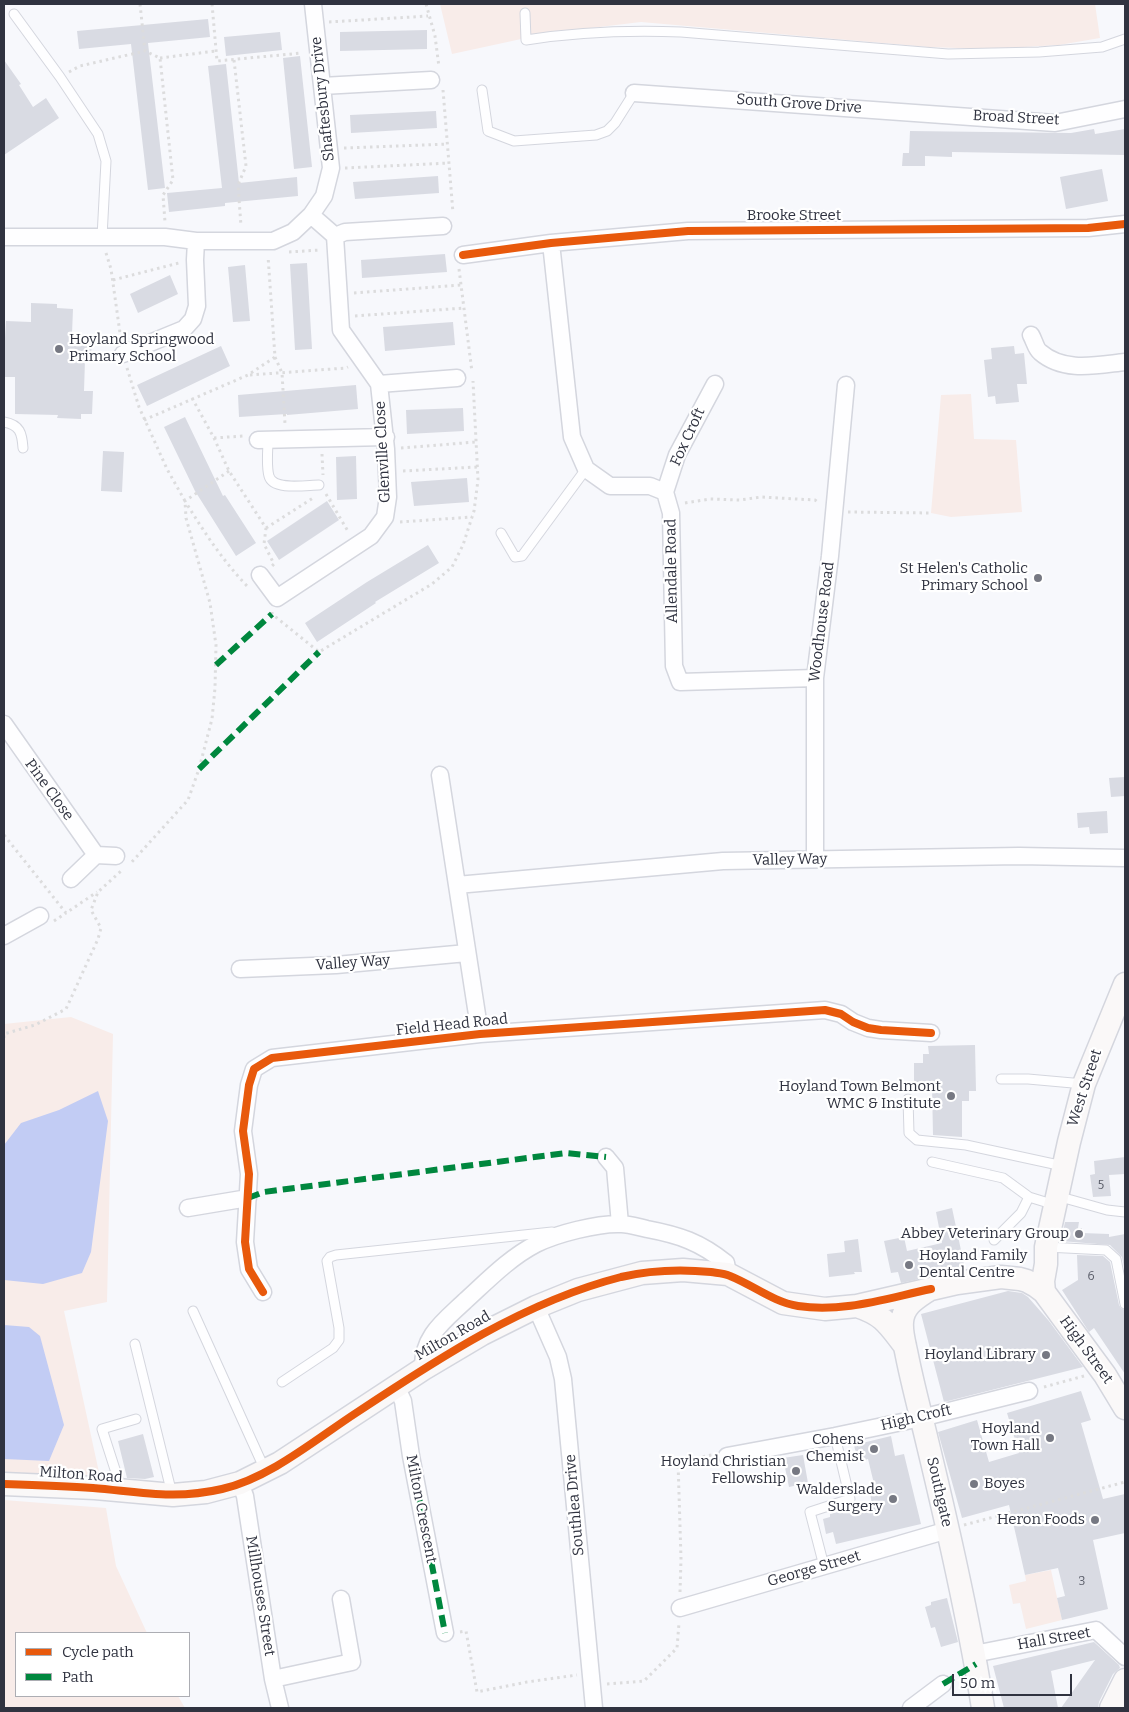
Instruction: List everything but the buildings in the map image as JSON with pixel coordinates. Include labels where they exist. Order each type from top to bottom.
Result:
[{"type":"main road","name":"West Street","points":[[1044,1292],[1046,1247],[1063,1166],[1084,1084],[1125,984]]},
{"type":"main road","points":[[1001,1277],[1022,1268],[1046,1247]]},
{"type":"main road","name":"Milton Road","points":[[4,1484],[95,1488],[173,1495],[206,1492],[240,1483],[280,1463],[396,1386],[482,1334],[536,1307],[578,1290],[642,1273],[683,1270],[728,1274],[783,1303],[825,1308],[857,1306],[964,1282],[1001,1277]]},
{"type":"main road","points":[[1001,1277],[1020,1278],[1044,1292]]},
{"type":"main road","name":"Southgate","points":[[931,1289],[911,1302],[905,1311],[902,1322],[905,1347],[948,1530],[974,1654],[983,1708]]},
{"type":"main road","name":"High Street","points":[[1044,1292],[1102,1370],[1125,1406]]},
{"type":"main road","name":"Milton Road","points":[[857,1306],[881,1316],[905,1347]]},
{"type":"main road","points":[[1111,1708],[1125,1680]]},
{"type":"street","name":"Shaftesbury Drive","points":[[4,237],[102,236],[165,237],[196,241],[273,241],[292,232],[311,216],[324,196],[331,168],[313,4]]},
{"type":"street","points":[[322,86],[431,80]]},
{"type":"street","name":"South Grove Drive","points":[[634,93],[965,115]]},
{"type":"street","name":"Broad Street","points":[[965,115],[1055,123],[1125,109]]},
{"type":"street","points":[[311,216],[335,243],[345,232],[443,226]]},
{"type":"street","name":"Brooke Street","points":[[463,255],[551,243],[688,230],[1088,228],[1125,224]]},
{"type":"street","points":[[123,354],[184,329],[193,319],[197,306],[196,241]]},
{"type":"street","name":"Glenville Close","points":[[260,575],[276,598],[371,536],[386,517],[388,497],[386,443],[379,384],[341,330],[335,243]]},
{"type":"street","points":[[551,243],[572,437],[586,469],[610,486],[650,486],[667,499]]},
{"type":"street","points":[[1031,335],[1039,352],[1056,362],[1082,367],[1125,362]]},
{"type":"street","points":[[379,384],[457,378]]},
{"type":"street","name":"Fox Croft","points":[[667,499],[677,455],[715,384]]},
{"type":"street","name":"Woodhouse Road","points":[[814,859],[815,678],[846,385]]},
{"type":"street","points":[[263,440],[322,438],[386,443]]},
{"type":"street","name":"Allendale Road","points":[[667,499],[671,513],[674,666],[680,682],[815,678]]},
{"type":"street","name":"Pine Close","points":[[4,724],[96,855]]},
{"type":"street","points":[[440,775],[480,1034]]},
{"type":"street","points":[[71,879],[96,855],[116,856]]},
{"type":"street","name":"Valley Way","points":[[457,885],[723,861],[1018,856],[1125,858]]},
{"type":"street","points":[[4,936],[40,916]]},
{"type":"street","name":"Valley Way","points":[[240,969],[336,965],[467,953]]},
{"type":"street","name":"Field Head Road","points":[[263,1292],[248,1269],[246,1242],[250,1174],[243,1131],[249,1085],[254,1069],[272,1058],[480,1034],[825,1010],[841,1014],[871,1034],[931,1033]]},
{"type":"street","points":[[606,1157],[615,1168],[620,1224]]},
{"type":"street","points":[[188,1208],[248,1198]]},
{"type":"street","name":"Milton Road","points":[[423,1369],[422,1357],[431,1336],[440,1325],[497,1271],[536,1244],[577,1229],[620,1224],[671,1233],[712,1252],[726,1263],[728,1274]]},
{"type":"street","name":"Southlea Drive","points":[[536,1307],[558,1357],[563,1378],[594,1708]]},
{"type":"street","name":"Milton Crescent","points":[[396,1386],[404,1401],[411,1456],[445,1633]]},
{"type":"street","name":"High Croft","points":[[727,1456],[921,1418],[1029,1391]]},
{"type":"street","name":"Millhouses Street","points":[[240,1483],[245,1496],[273,1679],[280,1708]]},
{"type":"street","name":"George Street","points":[[680,1608],[948,1530]]},
{"type":"street","points":[[273,1679],[352,1662],[341,1599]]},
{"type":"street","name":"Hall Street","points":[[974,1654],[1096,1630],[1125,1657]]},
{"type":"street","points":[[911,1708],[943,1684]]},
{"type":"lane","points":[[525,12],[526,40],[559,35],[648,30],[948,54],[1000,54],[1102,47],[1125,39]]},
{"type":"lane","points":[[14,14],[60,77],[98,134],[106,161],[102,236]]},
{"type":"lane","points":[[482,90],[488,131],[514,141],[596,135],[607,131],[615,123],[634,93]]},
{"type":"lane","points":[[4,422],[12,424],[22,434],[23,448]]},
{"type":"lane","points":[[263,440],[268,475],[278,486],[322,487]]},
{"type":"lane","points":[[501,533],[515,557],[522,556],[586,469]]},
{"type":"lane","points":[[1001,1079],[1028,1079],[1084,1084]]},
{"type":"lane","points":[[908,1099],[909,1133],[917,1140],[966,1146],[1063,1166]]},
{"type":"lane","points":[[932,1162],[1003,1178],[1029,1197],[1125,1212]]},
{"type":"lane","points":[[994,1240],[1021,1213],[1029,1197]]},
{"type":"lane","points":[[282,1382],[333,1348],[339,1340],[339,1328],[327,1261],[330,1257],[577,1229]]},
{"type":"lane","points":[[1046,1247],[1106,1250],[1116,1259],[1124,1304]]},
{"type":"lane","points":[[192,1312],[266,1471]]},
{"type":"lane","points":[[135,1344],[173,1495]]},
{"type":"lane","points":[[122,1491],[102,1429],[136,1419]]},
{"type":"lane","points":[[824,1566],[810,1512],[850,1499],[835,1436]]},
{"type":"path","points":[[140,4],[145,51]]},
{"type":"path","points":[[212,4],[217,61],[318,51]]},
{"type":"path","points":[[315,23],[428,16]]},
{"type":"path","points":[[60,77],[80,66],[145,51],[160,58],[216,51]]},
{"type":"path","points":[[160,58],[173,180],[163,195],[165,237]]},
{"type":"path","points":[[234,60],[246,166],[238,185],[242,240]]},
{"type":"path","points":[[329,149],[448,144]]},
{"type":"path","points":[[331,168],[449,163]]},
{"type":"path","points":[[102,236],[112,280],[123,354],[144,420],[167,469],[204,532],[227,565],[252,593]]},
{"type":"path","points":[[267,241],[275,357],[282,373],[286,440]]},
{"type":"path","points":[[287,253],[335,243]]},
{"type":"path","points":[[112,280],[195,260]]},
{"type":"path","points":[[338,294],[461,285]]},
{"type":"path","points":[[340,317],[464,308]]},
{"type":"path","points":[[144,420],[248,375],[275,357]]},
{"type":"path","points":[[248,375],[346,368]]},
{"type":"path","points":[[192,398],[214,438],[229,471],[266,528],[264,544],[274,564],[260,575]]},
{"type":"path","points":[[214,438],[250,436],[263,440]]},
{"type":"path","points":[[322,438],[322,487],[356,545]]},
{"type":"path","points":[[386,443],[476,442]]},
{"type":"path","points":[[387,472],[477,467]]},
{"type":"path","points":[[185,501],[229,471]]},
{"type":"path","points":[[266,528],[316,496]]},
{"type":"path","points":[[667,499],[740,500],[761,497],[815,500],[834,512],[931,513]]},
{"type":"path","points":[[4,835],[66,913],[98,892],[137,857],[188,800],[199,769],[212,719],[215,688],[215,637],[210,603],[186,518],[185,501]]},
{"type":"path","points":[[386,517],[396,522],[472,517]]},
{"type":"path","points":[[265,607],[272,614]]},
{"type":"path","points":[[4,1038],[4,1034],[36,1025],[66,1009],[101,928],[91,910],[98,892]]},
{"type":"path","points":[[1029,1391],[1102,1370]]},
{"type":"path","points":[[445,1633],[466,1631],[477,1692],[527,1682],[644,1681],[677,1648],[681,1560],[678,1461],[724,1452],[727,1456]]},
{"type":"path","points":[[948,1530],[1125,1482]]},
{"type":"shaded area","points":[[440,4],[1095,4],[1100,38],[1059,45],[988,49],[928,47],[641,22],[549,33],[452,54]]},
{"type":"shaded area","points":[[971,394],[974,439],[1016,440],[1022,512],[951,517],[931,513],[941,395]]},
{"type":"shaded area","points":[[71,1017],[113,1034],[107,1302],[64,1311],[100,1477],[4,1475],[4,1024]]},
{"type":"shaded area","points":[[4,1500],[106,1508],[116,1566],[147,1632],[15,1632],[15,1697],[179,1697],[185,1708],[4,1708]]},
{"type":"shaded area","points":[[1051,1570],[1062,1620],[1026,1629],[1020,1603],[1013,1604],[1009,1585],[1026,1581],[1025,1575]]},
{"type":"water","points":[[98,1091],[108,1121],[91,1252],[82,1273],[43,1284],[4,1280],[4,1145],[21,1123],[59,1110]]},
{"type":"water","points":[[4,1325],[29,1327],[40,1336],[64,1425],[49,1461],[4,1459]]},
{"type":"marked path","points":[[216,665],[272,614]]},
{"type":"marked path","points":[[199,769],[319,652]]},
{"type":"marked path","points":[[248,1198],[264,1192],[566,1153],[606,1157]]},
{"type":"marked path","points":[[411,1456],[445,1633]]},
{"type":"marked path","points":[[943,1684],[976,1664]]},
{"type":"cycle path","points":[[463,255],[551,243],[688,231],[1088,228],[1125,224]]},
{"type":"cycle path","points":[[263,1292],[249,1269],[245,1242],[249,1174],[243,1131],[249,1085],[254,1069],[272,1058],[480,1034],[825,1010],[841,1014],[853,1022],[868,1028],[931,1033]]},
{"type":"cycle path","points":[[4,1484],[82,1487],[173,1495],[205,1492],[240,1484],[292,1457],[419,1372],[483,1334],[550,1301],[621,1277],[666,1271],[721,1273],[780,1301],[815,1308],[865,1304],[931,1289]]},
{"type":"place","name":"Hoyland Springwood Primary School","points":[[59,349]]},
{"type":"place","name":"St Helen's Catholic Primary School","points":[[1038,578]]},
{"type":"place","name":"Hoyland Town Belmont WMC & Institute","points":[[951,1096]]},
{"type":"place","name":"Abbey Veterinary Group","points":[[1079,1234]]},
{"type":"place","name":"Hoyland Family Dental Centre","points":[[909,1265]]},
{"type":"place","name":"Hoyland Library","points":[[1046,1355]]},
{"type":"place","name":"Hoyland Town Hall","points":[[1050,1438]]},
{"type":"place","name":"Cohens Chemist","points":[[874,1449]]},
{"type":"place","name":"Hoyland Christian Fellowship","points":[[796,1471]]},
{"type":"place","name":"Boyes","points":[[974,1484]]},
{"type":"place","name":"Walderslade Surgery","points":[[893,1499]]},
{"type":"place","name":"Heron Foods","points":[[1095,1520]]}]
